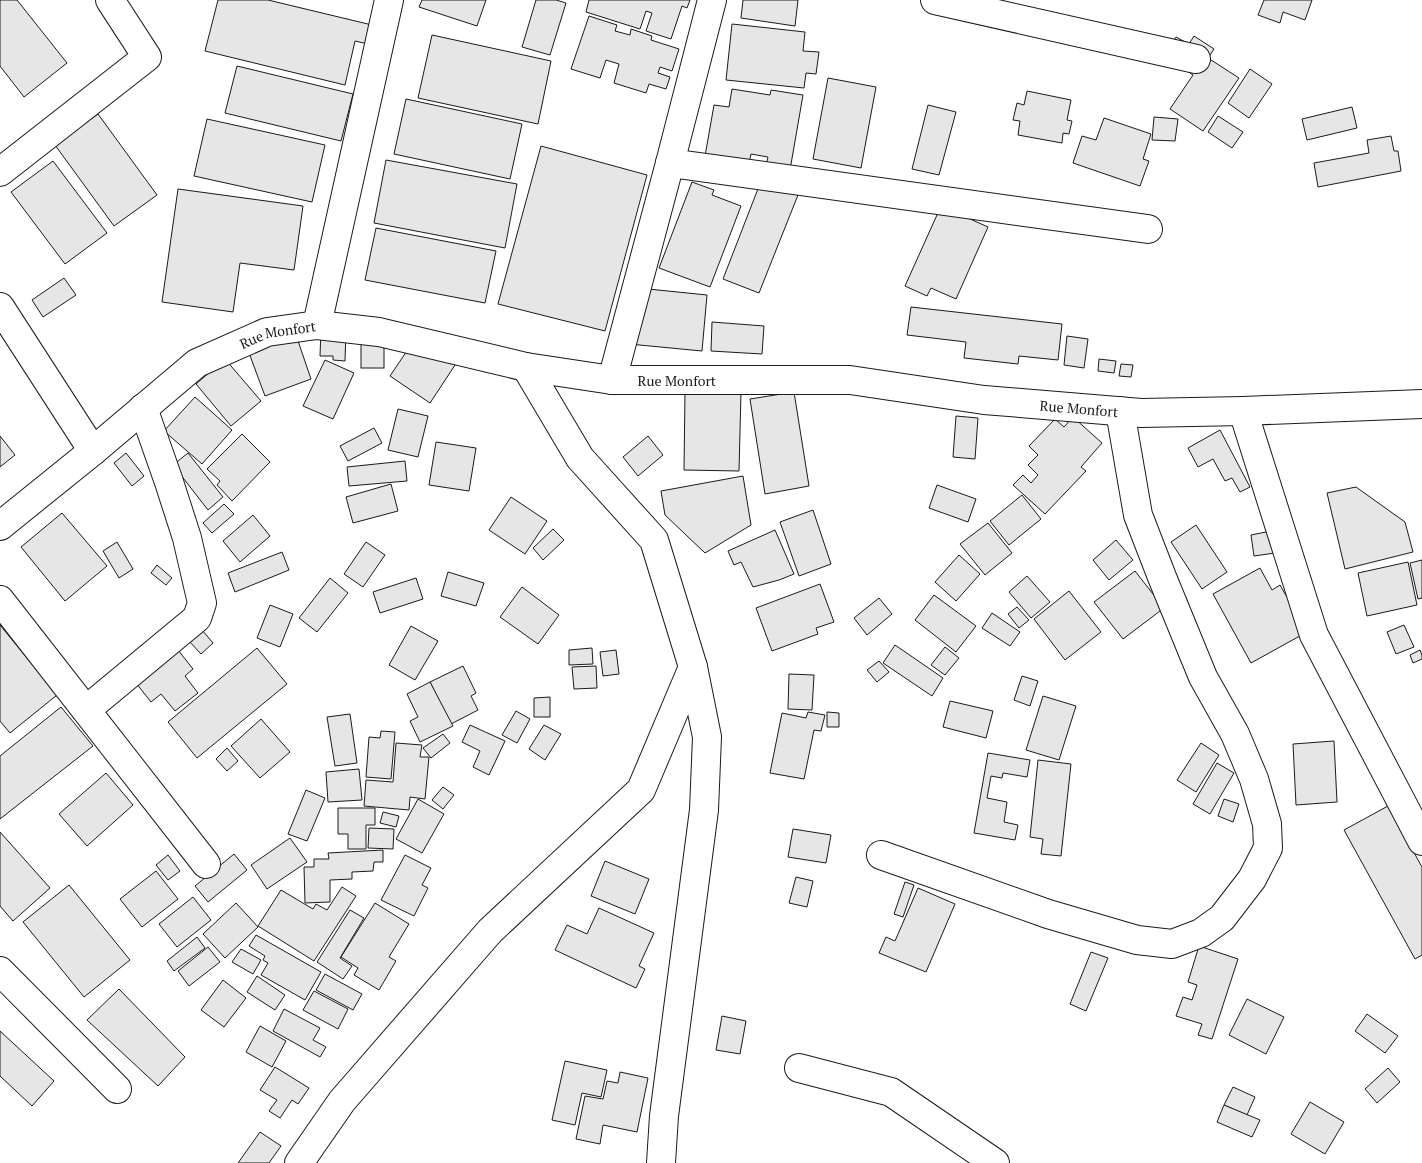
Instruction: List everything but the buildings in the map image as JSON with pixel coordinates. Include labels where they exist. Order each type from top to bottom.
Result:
[{"type":"street","points":[[0,172],[147,57],[110,0]]},
{"type":"street","points":[[317,325],[389,0]]},
{"type":"street","points":[[612,380],[712,0]]},
{"type":"street","points":[[935,0],[1196,59]]},
{"type":"street","points":[[670,163],[1148,229]]},
{"type":"street","points":[[0,308],[93,452]]},
{"type":"street","name":"Rue Monfort","points":[[0,526],[93,452],[197,363],[267,332],[317,325],[379,332],[526,367],[612,380],[850,380],[984,400],[1141,413],[1422,404]]},
{"type":"street","points":[[526,367],[580,458],[654,540],[693,667],[706,737],[704,810],[664,1116],[661,1163]]},
{"type":"street","points":[[86,710],[196,618],[202,603],[170,482],[143,408]]},
{"type":"street","points":[[881,855],[1048,914],[1136,940],[1172,944],[1201,933],[1222,918],[1252,879],[1268,848],[1268,824],[1254,779],[1235,734],[1203,677],[1138,516],[1120,411]]},
{"type":"street","points":[[1243,411],[1314,635],[1422,841]]},
{"type":"street","points":[[0,600],[206,864]]},
{"type":"street","points":[[299,1163],[342,1101],[490,932],[641,790],[693,667]]},
{"type":"street","points":[[0,970],[117,1089]]},
{"type":"street","points":[[799,1068],[891,1092],[995,1163]]}]
